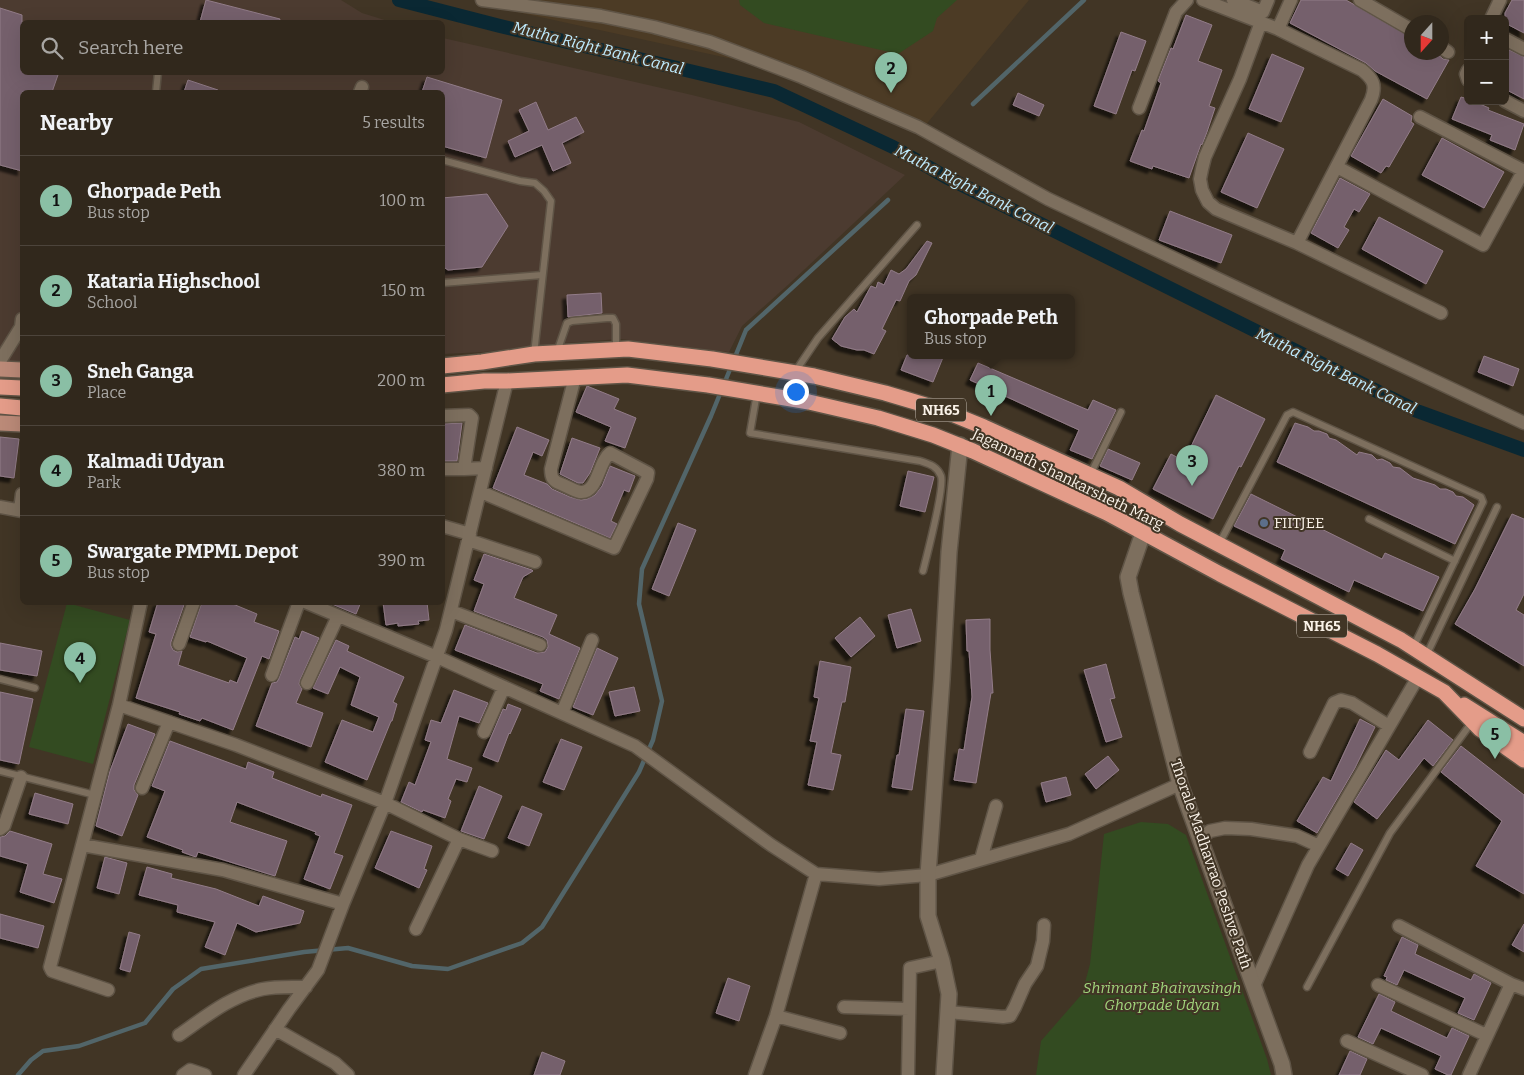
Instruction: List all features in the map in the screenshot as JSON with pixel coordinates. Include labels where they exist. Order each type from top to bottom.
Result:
[{"type":"highway","name":"Jagannath Shankarsheth Marg","points":[[445,366],[534,354],[628,349],[691,356],[794,373],[885,392],[942,410],[1119,488],[1401,640],[1524,719]]},
{"type":"highway","name":"Jagannath Shankarsheth Marg","points":[[445,385],[484,381],[627,375],[688,382],[809,402],[878,418],[933,435],[960,445],[1107,513],[1220,574],[1418,676],[1444,692],[1480,729],[1524,760]]},
{"type":"highway","points":[[0,387],[20,388]]},
{"type":"highway","points":[[0,406],[20,408]]},
{"type":"highway","points":[[1444,692],[1524,743]]},
{"type":"main road","name":"Jagannath Shankarsheth Marg","points":[[445,362],[482,362]]},
{"type":"main road","points":[[0,369],[20,370]]},
{"type":"main road","name":"Jagannath Shankarsheth Marg","points":[[445,388],[484,381]]},
{"type":"main road","points":[[0,423],[20,424]]},
{"type":"street","points":[[482,0],[601,16],[654,27],[710,42],[802,77],[918,127],[1048,199],[1524,423]]},
{"type":"street","points":[[1139,108],[1176,12],[1187,0]]},
{"type":"street","points":[[1202,0],[1278,29],[1362,70],[1371,78],[1374,84],[1374,94],[1297,243]]},
{"type":"street","points":[[1233,0],[1263,12],[1268,0]]},
{"type":"street","points":[[1278,29],[1291,0]]},
{"type":"street","points":[[1360,0],[1404,25]]},
{"type":"street","points":[[1493,15],[1500,0]]},
{"type":"street","points":[[1261,22],[1240,79],[1205,157],[1200,179],[1202,190],[1208,202],[1216,208],[1297,243],[1440,313]]},
{"type":"street","points":[[1509,41],[1524,49]]},
{"type":"street","points":[[1509,103],[1524,111]]},
{"type":"street","points":[[1337,167],[1483,244],[1524,171],[1420,117]]},
{"type":"street","points":[[0,361],[20,329]]},
{"type":"street","points":[[480,492],[614,548],[647,479],[648,473],[610,453],[605,457],[593,487],[587,491],[580,492],[554,481],[551,477],[551,469],[576,377]]},
{"type":"street","points":[[244,1075],[275,1028],[318,970],[328,941],[385,803],[437,657],[451,611],[507,381]]},
{"type":"street","points":[[445,416],[469,415],[472,418],[464,469]]},
{"type":"street","points":[[944,1075],[949,994],[942,962],[928,916],[928,875],[949,552],[960,445]]},
{"type":"street","points":[[445,469],[486,468]]},
{"type":"street","points":[[0,507],[20,510]]},
{"type":"street","name":"Thorale Madhavrao Peshve Path","points":[[1155,509],[1143,533],[1128,577],[1180,784],[1282,1064],[1284,1075]]},
{"type":"street","points":[[445,527],[534,562]]},
{"type":"street","points":[[108,990],[52,971],[50,967],[119,704],[140,605]]},
{"type":"street","points":[[179,644],[193,605]]},
{"type":"street","points":[[272,675],[298,605]]},
{"type":"street","points":[[313,605],[437,657],[635,746],[771,845],[816,874],[878,880],[928,875],[1069,834],[1180,784]]},
{"type":"street","points":[[451,611],[540,645]]},
{"type":"street","points":[[307,683],[338,616]]},
{"type":"street","points":[[562,713],[592,640]]},
{"type":"street","points":[[1254,986],[1308,865],[1418,676]]},
{"type":"street","points":[[484,732],[504,687]]},
{"type":"street","points":[[1310,752],[1334,704],[1341,700],[1352,703],[1389,726]]},
{"type":"street","points":[[119,704],[385,803],[459,839],[492,851]]},
{"type":"street","points":[[142,788],[169,722]]},
{"type":"street","points":[[0,829],[4,826],[21,777]]},
{"type":"street","points":[[981,860],[996,806]]},
{"type":"street","points":[[1200,839],[1210,831],[1225,828],[1250,828],[1297,836],[1319,846]]},
{"type":"street","points":[[416,929],[459,839]]},
{"type":"street","points":[[82,846],[223,870],[343,904]]},
{"type":"street","points":[[755,1075],[776,1016],[816,874]]},
{"type":"street","points":[[948,1012],[1010,1016],[1016,1007],[1025,984],[1037,966],[1043,941],[1044,925]]},
{"type":"street","points":[[1399,926],[1524,989]]},
{"type":"street","points":[[908,1075],[910,968],[942,962]]},
{"type":"street","points":[[1468,1075],[1511,984]]},
{"type":"street","points":[[1378,985],[1486,1035]]},
{"type":"street","points":[[179,1035],[219,1007],[248,994],[264,988],[306,986]]},
{"type":"street","points":[[844,1006],[910,1009]]},
{"type":"street","points":[[776,1016],[840,1033]]},
{"type":"street","points":[[275,1028],[335,1063],[348,1075]]},
{"type":"street","points":[[1347,1041],[1422,1075]]},
{"type":"street","points":[[183,1075],[190,1070],[206,1075]]},
{"type":"lane","points":[[156,90],[158,75]]},
{"type":"lane","points":[[445,161],[520,181],[535,183],[551,201],[534,354]]},
{"type":"lane","points":[[794,373],[818,338],[917,225]]},
{"type":"lane","points":[[445,283],[542,275]]},
{"type":"lane","points":[[557,352],[567,323],[607,318],[613,318],[616,324],[616,349]]},
{"type":"lane","points":[[753,393],[750,433],[920,461],[936,467],[942,477],[941,491],[923,571]]},
{"type":"lane","points":[[1090,475],[1121,412]]},
{"type":"lane","points":[[1220,544],[1288,415],[1293,412],[1482,497],[1483,502],[1455,560],[1420,652]]},
{"type":"lane","points":[[1420,652],[1497,508]]},
{"type":"lane","points":[[1369,520],[1455,560]]},
{"type":"lane","points":[[0,679],[35,688]]},
{"type":"lane","points":[[1307,987],[1390,833],[1473,722]]},
{"type":"lane","points":[[0,771],[95,795]]},
{"type":"shaded area","points":[[0,0],[341,0],[362,13],[385,20],[20,20],[20,75],[445,75],[445,38],[692,95],[799,122],[905,175],[742,326],[729,352],[620,339],[445,354],[445,90],[20,90],[20,361],[0,361]]},
{"type":"shaded area","points":[[476,0],[1029,0],[924,127],[737,60],[490,6]]},
{"type":"green space","points":[[739,0],[957,0],[937,18],[933,31],[898,54],[764,23],[740,5]]},
{"type":"green space","points":[[66,605],[74,605],[130,620],[93,764],[29,747]]},
{"type":"green space","name":"Shrimant Bhairavsingh Ghorpade Udyan","points":[[1141,822],[1168,824],[1186,835],[1267,1059],[1271,1075],[1036,1075],[1041,1041],[1082,994],[1090,964],[1104,834]]},
{"type":"building","points":[[206,0],[280,19],[280,20],[201,20]]},
{"type":"building","points":[[1301,0],[1346,0],[1404,33],[1404,60],[1449,60],[1427,99],[1375,71],[1366,63],[1290,23]]},
{"type":"building","points":[[1512,0],[1524,0],[1524,33],[1509,25],[1509,15],[1505,15]]},
{"type":"building","points":[[0,8],[22,15],[22,20],[20,20],[20,75],[58,75],[53,90],[20,90],[20,170],[0,165]]},
{"type":"building","points":[[1186,15],[1212,25],[1198,61],[1222,70],[1209,106],[1215,108],[1189,178],[1153,166],[1152,169],[1130,161],[1142,130],[1144,131],[1161,83],[1158,81],[1161,73],[1171,48],[1173,49]]},
{"type":"building","points":[[1121,32],[1146,41],[1135,71],[1132,70],[1116,114],[1094,106]]},
{"type":"building","points":[[1509,50],[1524,57],[1524,99],[1509,91]]},
{"type":"building","points":[[1272,54],[1304,68],[1281,122],[1249,109]]},
{"type":"building","points":[[427,77],[502,100],[486,158],[445,147],[445,90],[423,90]]},
{"type":"building","points":[[188,80],[218,90],[185,90]]},
{"type":"building","points":[[1018,93],[1044,105],[1039,116],[1013,105]]},
{"type":"building","points":[[1461,97],[1464,98],[1464,105],[1482,105],[1489,108],[1488,110],[1524,124],[1515,150],[1490,140],[1492,135],[1452,119]]},
{"type":"building","points":[[1383,99],[1412,116],[1411,122],[1414,124],[1389,167],[1386,166],[1381,173],[1351,156]]},
{"type":"building","points":[[536,102],[548,130],[576,117],[584,132],[562,143],[571,163],[553,171],[542,145],[515,157],[508,141],[529,131],[519,110]]},
{"type":"building","points":[[1248,133],[1284,149],[1257,208],[1221,192]]},
{"type":"building","points":[[1442,138],[1504,172],[1484,208],[1422,175]]},
{"type":"building","points":[[1340,178],[1370,194],[1359,212],[1354,209],[1344,227],[1349,230],[1338,248],[1311,233]]},
{"type":"building","points":[[487,194],[508,226],[482,267],[448,270],[445,268],[445,198]]},
{"type":"building","points":[[1170,211],[1232,235],[1221,263],[1159,240]]},
{"type":"building","points":[[1379,217],[1443,251],[1426,284],[1362,249]]},
{"type":"building","points":[[927,241],[932,243],[916,275],[909,281],[900,301],[896,300],[882,329],[886,331],[874,354],[864,350],[841,346],[832,339],[845,317],[854,309],[857,312],[871,286],[876,288],[878,282],[884,285],[891,270],[899,274],[906,269]]},
{"type":"building","points":[[601,293],[602,313],[568,317],[567,295]]},
{"type":"building","points":[[907,355],[907,359],[942,359],[933,382],[901,370]]},
{"type":"building","points":[[1484,356],[1519,369],[1513,386],[1478,372]]},
{"type":"building","points":[[978,363],[1088,410],[1093,400],[1116,410],[1092,459],[1070,450],[1079,430],[970,380]]},
{"type":"building","points":[[587,386],[619,399],[614,409],[636,418],[625,448],[605,441],[611,427],[576,412]]},
{"type":"building","points":[[1216,395],[1265,419],[1213,519],[1153,489],[1171,454],[1184,461]]},
{"type":"building","points":[[462,423],[457,461],[445,461],[445,424]]},
{"type":"building","points":[[1295,423],[1327,434],[1329,438],[1336,440],[1357,455],[1359,452],[1372,455],[1377,460],[1382,459],[1393,467],[1400,468],[1413,478],[1453,492],[1456,496],[1463,497],[1474,505],[1455,544],[1277,462]]},
{"type":"building","points":[[517,427],[549,440],[542,456],[533,452],[524,475],[547,484],[552,489],[570,497],[581,500],[595,495],[602,486],[610,466],[635,476],[629,492],[624,490],[611,521],[617,524],[610,538],[493,488]]},
{"type":"building","points":[[0,437],[19,439],[14,478],[0,476]]},
{"type":"building","points":[[572,438],[600,448],[590,473],[583,483],[578,483],[560,474]]},
{"type":"building","points":[[1108,449],[1140,463],[1132,480],[1100,466]]},
{"type":"building","points":[[908,471],[934,477],[925,512],[900,506]]},
{"type":"building","points":[[1251,494],[1382,559],[1385,553],[1439,577],[1423,611],[1354,580],[1349,592],[1281,559],[1285,550],[1234,526]]},
{"type":"building","points":[[1512,514],[1524,519],[1524,594],[1516,610],[1524,615],[1524,666],[1455,624],[1475,589]]},
{"type":"building","points":[[678,523],[696,530],[669,596],[652,589]]},
{"type":"building","points":[[484,554],[532,570],[523,577],[514,598],[557,615],[549,634],[580,648],[559,699],[540,691],[543,684],[455,650],[465,625],[537,653],[545,652],[548,647],[547,640],[543,637],[474,611],[484,584],[474,580]]},
{"type":"building","points":[[157,605],[184,605],[171,642],[173,650],[177,652],[182,651],[178,665],[229,683],[230,680],[237,683],[247,658],[207,641],[190,637],[201,605],[235,605],[257,614],[254,622],[279,631],[269,659],[262,656],[233,730],[202,718],[200,721],[179,714],[180,712],[136,698],[156,634],[149,632]]},
{"type":"building","points":[[334,605],[360,605],[356,614]]},
{"type":"building","points":[[383,605],[427,605],[429,620],[418,621],[419,624],[398,626],[398,623],[386,625]]},
{"type":"building","points":[[911,609],[921,641],[897,648],[888,615]]},
{"type":"building","points":[[860,617],[875,636],[851,657],[835,638]]},
{"type":"building","points":[[990,619],[993,693],[991,693],[976,783],[954,780],[959,749],[964,750],[972,697],[966,620]]},
{"type":"building","points":[[302,631],[319,638],[300,680],[299,684],[302,689],[296,703],[323,713],[311,747],[256,726],[272,683],[277,682],[295,637],[299,639]]},
{"type":"building","points":[[336,640],[349,646],[347,651],[404,677],[393,702],[397,704],[392,721],[367,780],[325,762],[342,720],[373,732],[379,717],[351,705],[360,677],[340,667],[328,694],[313,688]]},
{"type":"building","points":[[0,643],[42,651],[37,676],[0,670]]},
{"type":"building","points":[[597,648],[618,658],[593,715],[573,707]]},
{"type":"building","points":[[820,661],[851,667],[845,702],[842,702],[831,753],[841,755],[833,790],[808,785],[817,742],[810,741],[819,698],[814,697]]},
{"type":"building","points":[[1106,664],[1115,698],[1110,699],[1122,737],[1106,742],[1084,670]]},
{"type":"building","points":[[634,687],[640,711],[615,716],[609,692]]},
{"type":"building","points":[[454,690],[488,703],[479,723],[459,716],[447,759],[472,768],[467,782],[456,779],[448,799],[451,801],[445,818],[423,810],[422,812],[401,802],[409,782],[415,785],[431,742],[425,740],[431,720],[441,723]]},
{"type":"building","points":[[0,692],[33,699],[19,764],[0,760]]},
{"type":"building","points":[[508,704],[521,709],[498,762],[483,756],[503,709],[506,710]]},
{"type":"building","points":[[906,709],[924,711],[912,790],[892,787]]},
{"type":"building","points":[[1360,719],[1375,727],[1355,768],[1317,833],[1297,821],[1323,777],[1331,781]]},
{"type":"building","points":[[1428,720],[1453,740],[1433,766],[1424,758],[1377,819],[1354,802],[1386,750],[1399,760]]},
{"type":"building","points":[[128,724],[155,734],[134,785],[134,790],[138,795],[122,836],[96,826],[110,771]]},
{"type":"building","points":[[561,739],[582,747],[564,790],[543,782]]},
{"type":"building","points":[[170,741],[246,769],[248,762],[274,772],[272,778],[321,797],[322,794],[352,805],[334,853],[343,856],[330,889],[304,879],[320,836],[315,834],[316,832],[237,802],[230,822],[287,841],[275,876],[198,852],[196,857],[182,852],[183,850],[147,837],[165,791],[152,786]]},
{"type":"building","points":[[1461,746],[1524,795],[1524,894],[1476,866],[1502,821],[1441,772]]},
{"type":"building","points":[[1108,756],[1119,770],[1096,789],[1085,774]]},
{"type":"building","points":[[1066,777],[1071,795],[1046,802],[1041,783]]},
{"type":"building","points":[[479,786],[502,796],[484,839],[461,831]]},
{"type":"building","points":[[35,793],[73,804],[68,824],[29,814]]},
{"type":"building","points":[[522,806],[542,814],[529,846],[508,838]]},
{"type":"building","points":[[10,831],[52,844],[43,874],[62,879],[54,903],[20,892],[28,864],[0,856],[0,837],[5,836]]},
{"type":"building","points":[[391,831],[432,846],[424,869],[427,870],[419,888],[375,868]]},
{"type":"building","points":[[1351,843],[1363,850],[1348,876],[1336,869]]},
{"type":"building","points":[[105,857],[127,863],[119,894],[97,888]]},
{"type":"building","points":[[147,867],[172,874],[171,878],[216,889],[259,906],[263,896],[304,911],[300,923],[256,932],[237,923],[225,955],[205,947],[215,922],[177,912],[178,905],[139,895]]},
{"type":"building","points":[[0,914],[44,926],[38,948],[0,938]]},
{"type":"building","points":[[1524,924],[1524,952],[1512,945]]},
{"type":"building","points":[[129,932],[140,935],[130,972],[120,969]]},
{"type":"building","points":[[1402,937],[1418,945],[1415,954],[1471,980],[1474,974],[1491,983],[1474,1020],[1458,1013],[1465,998],[1404,970],[1397,985],[1386,980],[1387,977],[1384,976]]},
{"type":"building","points":[[728,978],[750,986],[739,1021],[716,1013]]},
{"type":"building","points":[[1379,994],[1395,1002],[1391,1011],[1447,1038],[1452,1028],[1469,1036],[1451,1075],[1435,1069],[1441,1056],[1381,1028],[1373,1044],[1358,1037]]},
{"type":"building","points":[[1350,1051],[1367,1059],[1360,1075],[1339,1075]]},
{"type":"building","points":[[542,1052],[565,1061],[560,1075],[534,1075]]},
{"type":"waterway","name":"Mutha Right Bank Canal","points":[[399,0],[774,91],[893,147],[946,177],[1417,411],[1524,450]]},
{"type":"waterway","points":[[973,104],[1084,0]]},
{"type":"waterway","points":[[18,1075],[31,1060],[43,1051],[79,1046],[145,1023],[173,989],[201,969],[304,952],[348,948],[412,966],[448,969],[522,943],[542,927],[639,772],[653,740],[662,701],[639,604],[642,569],[711,416],[746,330],[888,200]]},
{"type":"place","name":"Kataria Highschool","points":[[891,93]]},
{"type":"place","name":"Ghorpade Peth","points":[[991,416]]},
{"type":"place","name":"Sneh Ganga","points":[[1192,486]]},
{"type":"place","name":"FIITJEE","points":[[1264,523]]},
{"type":"place","name":"Kalmadi Udyan","points":[[80,683]]},
{"type":"place","name":"Swargate PMPML Depot","points":[[1495,759]]}]
